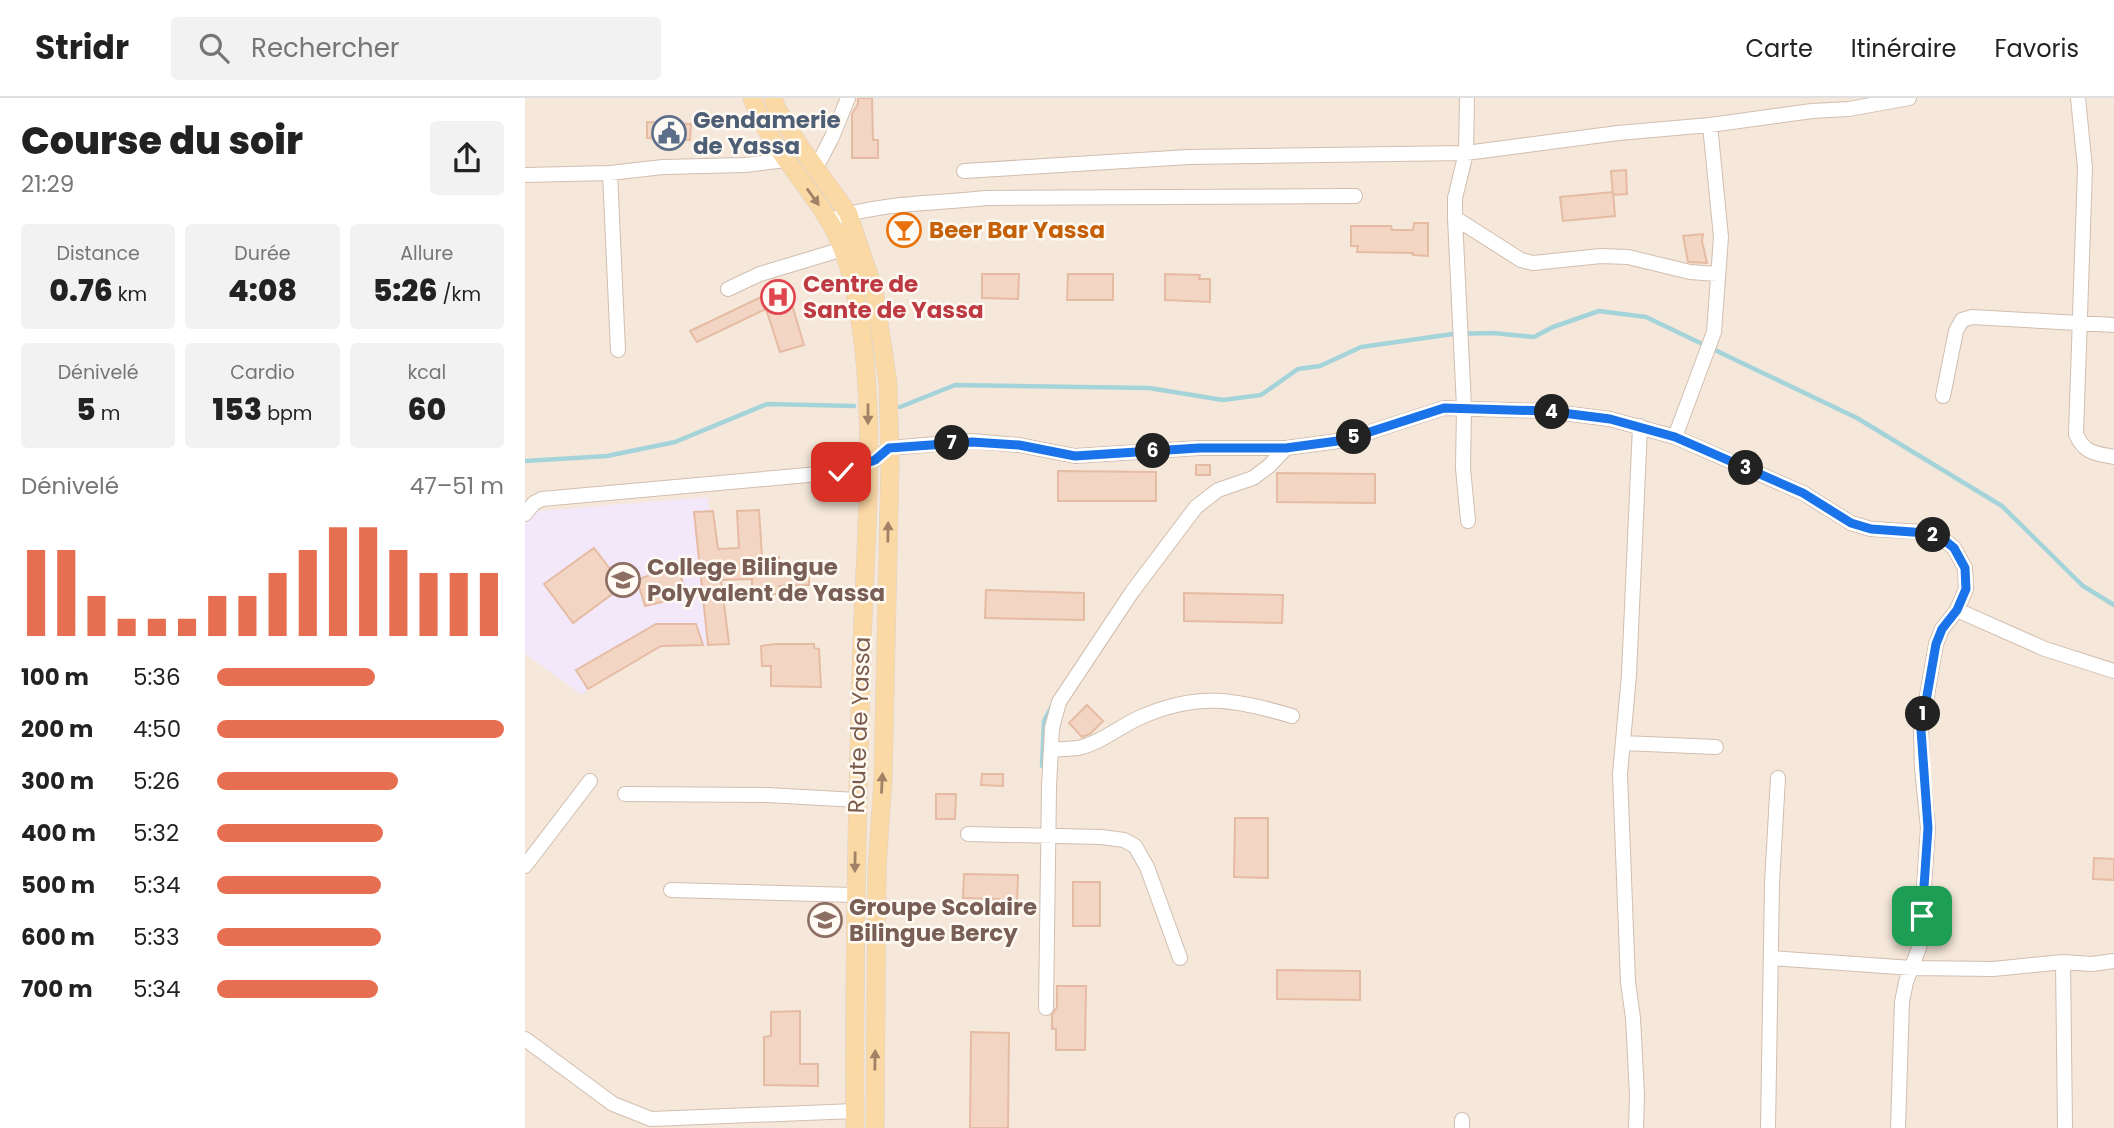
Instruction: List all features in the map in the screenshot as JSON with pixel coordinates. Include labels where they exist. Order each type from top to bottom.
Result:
[{"type":"main road","name":"Route de Yassa","points":[[752,98],[765,131],[829,220],[843,249],[853,282],[864,351],[868,463],[856,829],[855,1119]]},
{"type":"main road","name":"Route de Yassa","points":[[773,98],[777,109],[848,213],[874,290],[888,383],[889,448],[883,779],[879,831],[875,1128]]},
{"type":"main road","points":[[856,829],[879,831]]},
{"type":"street","points":[[816,168],[848,98]]},
{"type":"street","points":[[1467,98],[1467,153],[1455,198],[1455,218],[1464,407],[1463,468],[1468,521]]},
{"type":"street","points":[[964,171],[1189,157],[1467,153],[1618,133],[1849,109],[1909,98]]},
{"type":"street","points":[[2078,98],[2085,168],[2075,434],[2081,447],[2114,457]]},
{"type":"street","points":[[1675,437],[1714,332],[1721,237],[1710,125]]},
{"type":"street","points":[[525,175],[610,173],[786,160]]},
{"type":"street","points":[[610,173],[618,350]]},
{"type":"street","points":[[829,220],[885,205],[937,204],[986,198],[1355,196]]},
{"type":"street","points":[[1455,218],[1521,260],[1533,263],[1601,256],[1628,257],[1691,272],[1717,274]]},
{"type":"street","points":[[728,289],[759,274],[843,249]]},
{"type":"street","points":[[1943,396],[1956,331],[1962,320],[1972,317],[2114,326]]},
{"type":"street","points":[[525,513],[542,499],[841,472],[868,463],[889,448],[972,442],[1019,445],[1075,456],[1199,448],[1286,448],[1345,440],[1444,408],[1464,407],[1547,411],[1610,419],[1640,426],[1675,437],[1803,493],[1851,523],[1871,529],[1926,533],[1943,539],[1954,548],[1965,568],[1966,589],[1957,610],[1948,618],[1936,644],[1921,730],[1928,828],[1919,948],[1906,982],[1902,1002],[1898,1128]]},
{"type":"street","points":[[1636,1128],[1637,1095],[1633,1018],[1628,982],[1620,774],[1629,675],[1640,426]]},
{"type":"street","points":[[1046,1008],[1051,750],[1052,728],[1059,702],[1132,592],[1196,508],[1218,490],[1253,478],[1286,448]]},
{"type":"street","points":[[1957,610],[2045,649],[2114,671]]},
{"type":"street","points":[[1051,750],[1079,748],[1140,717],[1175,704],[1199,699],[1253,704],[1292,716]]},
{"type":"street","points":[[1623,743],[1716,747]]},
{"type":"street","points":[[1769,1128],[1772,883],[1778,778]]},
{"type":"street","points":[[525,866],[590,780]]},
{"type":"street","points":[[625,794],[767,795],[857,800]]},
{"type":"street","points":[[968,834],[1049,835],[1124,840],[1135,846],[1147,867],[1180,958]]},
{"type":"street","points":[[671,890],[855,895]]},
{"type":"street","points":[[1772,958],[1912,968],[1993,969],[2063,962],[2092,964],[2114,961]]},
{"type":"street","points":[[2063,962],[2065,1128]]},
{"type":"street","points":[[525,1039],[614,1104],[651,1123],[855,1119]]},
{"type":"shaded area","points":[[525,98],[2114,98],[2114,1128],[525,1128]]},
{"type":"shaded area","name":"College Bilingue Polyvalent de Yassa","points":[[708,497],[709,511],[713,511],[729,644],[661,646],[582,695],[525,654],[527,512]]},
{"type":"building","points":[[858,98],[872,98],[873,140],[878,140],[878,158],[852,158],[852,114],[858,104]]},
{"type":"building","name":"Gendamerie de Yassa","points":[[647,122],[691,124],[690,140],[647,138]]},
{"type":"building","points":[[1626,170],[1627,194],[1613,195],[1611,171]]},
{"type":"building","points":[[1613,192],[1615,216],[1563,221],[1560,197]]},
{"type":"building","points":[[1414,223],[1428,223],[1428,256],[1413,253],[1357,252],[1358,246],[1351,246],[1351,226],[1391,226],[1392,230],[1413,230]]},
{"type":"building","points":[[1703,234],[1707,263],[1688,262],[1683,236]]},
{"type":"building","points":[[982,274],[1019,274],[1018,299],[982,298]]},
{"type":"building","points":[[1068,274],[1113,274],[1113,300],[1067,300]]},
{"type":"building","points":[[1165,274],[1200,275],[1199,279],[1210,279],[1210,302],[1165,300]]},
{"type":"building","points":[[786,285],[804,345],[780,352],[766,309],[697,342],[690,331]]},
{"type":"building","points":[[1196,465],[1210,465],[1210,475],[1196,475]]},
{"type":"building","points":[[1058,471],[1156,472],[1156,501],[1058,501]]},
{"type":"building","points":[[1277,473],[1375,474],[1375,503],[1277,502]]},
{"type":"building","points":[[759,510],[762,557],[779,557],[779,565],[783,565],[783,569],[809,568],[809,585],[779,586],[779,594],[752,594],[752,579],[721,580],[729,644],[708,645],[694,512],[713,511],[718,549],[739,548],[737,511]]},
{"type":"building","points":[[594,548],[623,586],[573,623],[544,584]]},
{"type":"building","points":[[677,564],[687,596],[645,606],[637,580]]},
{"type":"building","points":[[986,590],[1084,593],[1084,620],[985,618]]},
{"type":"building","points":[[1184,593],[1283,595],[1282,623],[1184,621]]},
{"type":"building","points":[[656,624],[696,624],[703,645],[661,646],[588,689],[576,670]]},
{"type":"building","points":[[814,644],[814,648],[819,649],[821,687],[771,686],[771,666],[762,666],[761,646]]},
{"type":"building","points":[[1087,705],[1103,721],[1090,734],[1082,737],[1069,723]]},
{"type":"building","points":[[982,774],[1003,774],[1003,786],[981,785]]},
{"type":"building","points":[[936,794],[956,794],[955,819],[936,819]]},
{"type":"building","points":[[1235,818],[1268,818],[1268,878],[1234,877]]},
{"type":"building","points":[[2094,858],[2114,859],[2114,880],[2093,879]]},
{"type":"building","points":[[964,874],[1018,875],[1017,903],[999,903],[999,899],[963,898]]},
{"type":"building","points":[[1073,882],[1100,882],[1100,926],[1073,926]]},
{"type":"building","points":[[1277,970],[1360,971],[1360,1000],[1277,999]]},
{"type":"building","points":[[1057,986],[1086,986],[1085,1050],[1056,1050],[1056,1029],[1052,1029],[1052,1015],[1057,1007]]},
{"type":"building","points":[[800,1011],[800,1064],[818,1064],[818,1086],[764,1085],[764,1037],[771,1036],[771,1012]]},
{"type":"building","points":[[971,1032],[1009,1033],[1008,1128],[970,1128]]},
{"type":"waterway","points":[[900,407],[955,385],[1149,388],[1223,400],[1261,395],[1298,369],[1320,366],[1361,347],[1453,334],[1493,333],[1534,337],[1553,327],[1599,311],[1646,317],[1857,418],[2002,506],[2083,586],[2114,605]]},
{"type":"waterway","points":[[525,461],[607,456],[675,442],[767,404],[854,406]]},
{"type":"waterway","points":[[1042,766],[1044,721],[1052,706]]},
{"type":"place","name":"Gendamerie de Yassa","points":[[669,133]]},
{"type":"place","name":"Beer Bar Yassa","points":[[904,230]]},
{"type":"place","name":"Centre de Sante de Yassa","points":[[778,297]]},
{"type":"place","name":"College Bilingue Polyvalent de Yassa","points":[[623,580]]},
{"type":"place","name":"Groupe Scolaire Bilingue Bercy","points":[[825,920]]},
{"type":"route","points":[[841,472],[875,460],[889,448],[972,442],[1019,445],[1075,456],[1199,448],[1286,448],[1345,440],[1444,408],[1547,411],[1610,419],[1675,437],[1803,493],[1851,523],[1871,529],[1926,533],[1943,539],[1954,548],[1965,568],[1966,589],[1957,610],[1948,618],[1936,644],[1921,730],[1928,828],[1922,916]]}]
